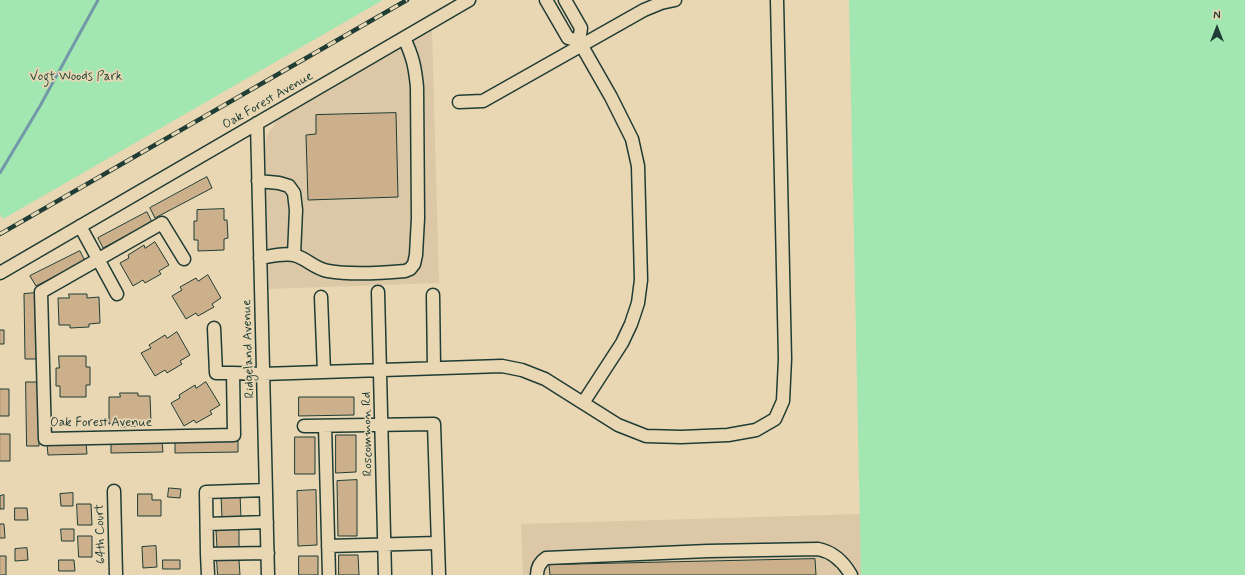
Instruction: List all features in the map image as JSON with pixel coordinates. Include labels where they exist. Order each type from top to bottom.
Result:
[{"type":"street","name":"Oak Forest Avenue","points":[[0,273],[469,0]]},
{"type":"street","points":[[546,0],[568,38],[581,43]]},
{"type":"street","points":[[565,0],[580,28],[581,43],[632,139],[638,166],[641,280],[638,303],[631,324],[622,343],[583,403]]},
{"type":"street","points":[[459,102],[483,101],[581,43],[644,10],[661,3],[675,0]]},
{"type":"street","points":[[214,328],[216,373],[263,374],[502,366],[522,370],[545,379],[618,425],[646,436],[728,436],[756,430],[774,420],[783,401],[785,359],[777,0]]},
{"type":"street","points":[[260,258],[285,255],[298,256],[317,268],[327,271],[349,272],[405,271],[414,264],[416,255],[418,218],[417,87],[412,54],[404,38]]},
{"type":"street","name":"Ridgeland Avenue","points":[[257,123],[268,575]]},
{"type":"street","points":[[258,181],[279,183],[289,186],[294,193],[296,210],[294,256]]},
{"type":"street","name":"Oak Forest Avenue","points":[[184,259],[162,223],[41,292],[45,439],[234,436],[233,373]]},
{"type":"street","points":[[80,226],[117,294]]},
{"type":"street","name":"Roscommon Rd","points":[[378,292],[385,575]]},
{"type":"street","points":[[432,295],[434,368]]},
{"type":"street","points":[[321,297],[324,372]]},
{"type":"street","points":[[304,426],[434,424],[439,575]]},
{"type":"street","points":[[325,426],[329,575]]},
{"type":"street","points":[[208,575],[206,492],[266,490]]},
{"type":"street","name":"64th Court","points":[[114,491],[116,575]]},
{"type":"street","points":[[207,524],[267,522]]},
{"type":"street","points":[[328,546],[438,543]]},
{"type":"street","points":[[537,575],[537,570],[541,562],[546,558],[708,551],[818,549],[827,551],[839,558],[850,575]]},
{"type":"street","points":[[207,554],[268,553]]},
{"type":"shaded area","points":[[432,29],[439,283],[269,289],[265,148],[267,136],[277,120]]},
{"type":"shaded area","points":[[860,514],[862,575],[523,575],[521,524]]},
{"type":"green space","name":"Vogt Woods Park","points":[[0,0],[383,0],[3,219],[0,214]]},
{"type":"green space","points":[[849,0],[1245,0],[1245,575],[861,575]]},
{"type":"building","points":[[396,113],[398,197],[308,200],[306,135],[316,134],[316,115]]},
{"type":"building","points":[[207,177],[212,188],[155,218],[150,208]]},
{"type":"building","points":[[224,209],[224,220],[227,220],[228,238],[224,239],[224,250],[198,251],[198,240],[194,240],[194,221],[197,221],[197,210]]},
{"type":"building","points":[[147,212],[152,222],[103,248],[98,238]]},
{"type":"building","points":[[155,242],[169,265],[159,271],[161,274],[145,283],[143,280],[133,286],[120,263],[129,258],[128,255],[144,245],[145,248]]},
{"type":"building","points":[[80,251],[85,261],[36,286],[30,276]]},
{"type":"building","points":[[208,275],[221,298],[212,304],[214,307],[198,316],[196,313],[186,319],[172,296],[182,290],[180,287],[196,278],[198,281]]},
{"type":"building","points":[[36,293],[37,359],[25,359],[24,294]]},
{"type":"building","points":[[69,294],[87,294],[87,298],[99,297],[100,323],[89,324],[89,327],[70,328],[70,325],[59,325],[58,298],[69,298]]},
{"type":"building","points":[[0,330],[4,330],[4,344],[0,344]]},
{"type":"building","points":[[177,332],[190,355],[180,361],[182,364],[167,373],[165,370],[155,376],[141,353],[151,348],[149,345],[165,335],[167,338]]},
{"type":"building","points":[[59,356],[86,356],[86,367],[90,367],[90,385],[86,385],[86,397],[60,397],[60,386],[56,386],[56,368],[59,368]]},
{"type":"building","points":[[26,382],[38,382],[39,446],[27,446]]},
{"type":"building","points":[[206,382],[220,405],[210,411],[212,414],[196,423],[194,420],[184,426],[171,403],[180,398],[179,395],[195,385],[196,388]]},
{"type":"building","points":[[0,389],[9,389],[9,416],[0,416]]},
{"type":"building","points":[[120,393],[138,393],[138,396],[150,396],[151,422],[139,423],[139,426],[121,427],[121,423],[109,424],[109,397],[120,397]]},
{"type":"building","points":[[299,397],[354,397],[354,415],[299,416]]},
{"type":"building","points":[[0,434],[10,434],[10,461],[0,461]]},
{"type":"building","points":[[336,435],[356,435],[356,472],[336,473]]},
{"type":"building","points":[[295,437],[315,437],[315,474],[295,474]]},
{"type":"building","points":[[238,440],[238,452],[175,453],[175,441]]},
{"type":"building","points":[[162,442],[163,452],[111,453],[111,443]]},
{"type":"building","points":[[86,443],[87,454],[48,455],[47,444]]},
{"type":"building","points":[[357,480],[357,536],[338,536],[337,481]]},
{"type":"building","points":[[169,488],[181,489],[180,498],[168,497]]},
{"type":"building","points":[[316,490],[317,545],[298,546],[297,491]]},
{"type":"building","points":[[73,493],[73,506],[61,506],[60,494]]},
{"type":"building","points":[[240,493],[241,519],[222,519],[221,494]]},
{"type":"building","points":[[138,494],[152,494],[152,500],[161,500],[161,516],[138,516]]},
{"type":"building","points":[[4,495],[4,509],[0,509],[0,496]]},
{"type":"building","points":[[77,504],[91,504],[92,525],[78,525]]},
{"type":"building","points":[[15,508],[27,508],[28,520],[15,520]]},
{"type":"building","points":[[0,524],[4,524],[5,538],[0,538]]},
{"type":"building","points":[[61,529],[74,529],[74,541],[62,541]]},
{"type":"building","points":[[239,529],[239,547],[217,548],[216,530]]},
{"type":"building","points":[[78,536],[92,536],[92,557],[79,557]]},
{"type":"building","points":[[156,546],[157,567],[143,568],[142,547]]},
{"type":"building","points":[[27,548],[28,560],[15,561],[15,549]]},
{"type":"building","points":[[339,555],[358,555],[359,575],[339,575]]},
{"type":"building","points":[[0,556],[6,556],[6,575],[0,575]]},
{"type":"building","points":[[299,556],[318,556],[318,575],[299,575]]},
{"type":"building","points":[[815,559],[816,575],[550,575],[549,565]]},
{"type":"building","points":[[59,560],[74,560],[75,571],[59,571]]},
{"type":"building","points":[[163,560],[180,560],[180,569],[163,569]]},
{"type":"building","points":[[217,560],[239,560],[240,575],[218,575]]},
{"type":"waterway","points":[[0,173],[40,106],[98,0]]},
{"type":"railway","points":[[0,234],[407,0]]}]
